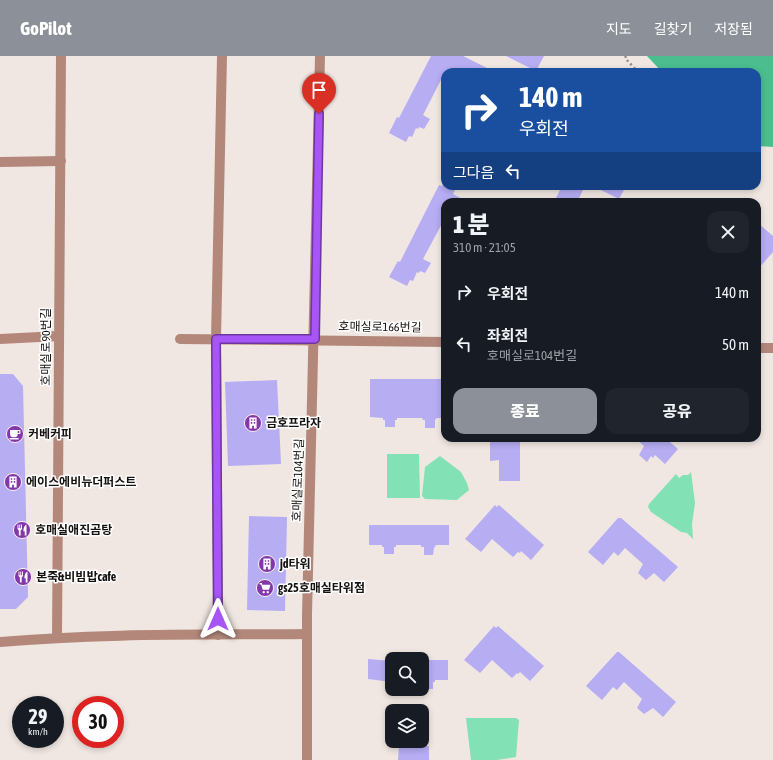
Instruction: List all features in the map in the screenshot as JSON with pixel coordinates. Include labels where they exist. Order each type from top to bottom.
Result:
[{"type":"street","name":"호매실로90번길","points":[[57,638],[61,56]]},
{"type":"street","points":[[218,635],[216,339],[222,56]]},
{"type":"street","name":"호매실로104번길","points":[[307,760],[307,634],[315,339],[320,56]]},
{"type":"street","points":[[0,162],[60,161]]},
{"type":"street","points":[[0,339],[59,336]]},
{"type":"street","name":"호매실로166번길","points":[[180,339],[315,339],[441,342]]},
{"type":"street","points":[[761,348],[773,348]]},
{"type":"street","points":[[0,642],[57,638],[307,634]]},
{"type":"path","points":[[626,56],[625,58],[634,68]]},
{"type":"green space","points":[[647,56],[773,56],[773,147],[761,146],[761,68],[658,68]]},
{"type":"green space","points":[[387,454],[419,454],[420,498],[387,498]]},
{"type":"green space","points":[[440,456],[461,472],[467,483],[469,490],[457,500],[425,499],[422,496],[425,467]]},
{"type":"green space","points":[[691,472],[695,503],[692,524],[693,539],[687,533],[681,532],[651,512],[648,507],[676,474],[679,478],[683,475],[688,475]]},
{"type":"green space","points":[[466,718],[516,718],[519,720],[516,757],[497,760],[471,760]]},
{"type":"building","points":[[431,56],[463,56],[487,68],[441,68],[441,80],[423,115],[430,119],[424,129],[419,127],[418,129],[416,128],[412,137],[409,136],[406,142],[389,133],[397,117],[399,118]]},
{"type":"building","points":[[506,56],[544,56],[538,68],[530,68]]},
{"type":"building","points":[[439,185],[441,186],[441,190],[455,190],[453,194],[460,198],[441,198],[441,225],[423,259],[431,263],[425,273],[420,271],[419,273],[417,272],[413,281],[410,280],[407,286],[389,277],[398,261],[400,262]]},
{"type":"building","points":[[560,190],[583,190],[579,198],[556,198]]},
{"type":"building","points":[[601,190],[624,190],[620,198]]},
{"type":"building","points":[[761,226],[773,236],[773,252],[761,266]]},
{"type":"building","points":[[0,374],[13,374],[23,386],[28,597],[16,609],[0,609]]},
{"type":"building","points":[[370,379],[441,379],[441,418],[437,418],[435,420],[435,428],[425,428],[425,420],[422,418],[397,418],[397,420],[395,420],[395,427],[385,427],[385,420],[383,420],[383,418],[370,417]]},
{"type":"building","name":"금호프라자","points":[[277,380],[281,464],[228,466],[225,382]]},
{"type":"building","points":[[490,442],[520,442],[520,481],[499,481],[499,460],[490,461]]},
{"type":"building","points":[[640,442],[670,442],[678,449],[665,464],[655,455],[653,458],[651,456],[647,462],[639,455],[644,446]]},
{"type":"building","points":[[495,505],[497,507],[499,505],[544,545],[531,560],[521,551],[513,557],[492,539],[481,552],[465,539]]},
{"type":"building","name":"jd타워","points":[[249,516],[287,517],[285,611],[247,610]]},
{"type":"building","points":[[618,518],[621,518],[678,567],[664,582],[654,573],[646,580],[638,573],[643,564],[625,548],[618,556],[614,552],[603,565],[588,552]]},
{"type":"building","points":[[369,525],[449,525],[449,545],[436,545],[433,555],[424,555],[424,547],[421,547],[421,545],[396,545],[396,547],[394,547],[394,554],[384,554],[384,547],[382,547],[382,545],[369,545]]},
{"type":"building","points":[[494,626],[496,628],[498,626],[544,666],[530,681],[520,672],[512,678],[492,660],[480,673],[464,660]]},
{"type":"building","points":[[617,652],[619,652],[676,702],[663,717],[653,708],[644,714],[637,708],[642,699],[624,682],[617,690],[613,687],[602,700],[586,686]]},
{"type":"building","points":[[368,659],[385,660],[385,681],[368,679]]},
{"type":"building","points":[[429,660],[448,660],[448,680],[435,680],[435,682],[433,682],[433,689],[429,689]]},
{"type":"building","points":[[399,748],[429,748],[429,760],[398,760]]},
{"type":"place","name":"금호프라자","points":[[253,423]]},
{"type":"place","name":"커베커피","points":[[15,434]]},
{"type":"place","name":"에이스에비뉴더퍼스트","points":[[13,482]]},
{"type":"place","name":"호매실애진곰탕","points":[[22,530]]},
{"type":"place","name":"jd타워","points":[[267,564]]},
{"type":"place","name":"본죽&비빔밥cafe","points":[[23,577]]},
{"type":"place","name":"gs25호매실타워점","points":[[265,588]]},
{"type":"route","points":[[218,619],[216,339],[315,339],[319,114]]}]
